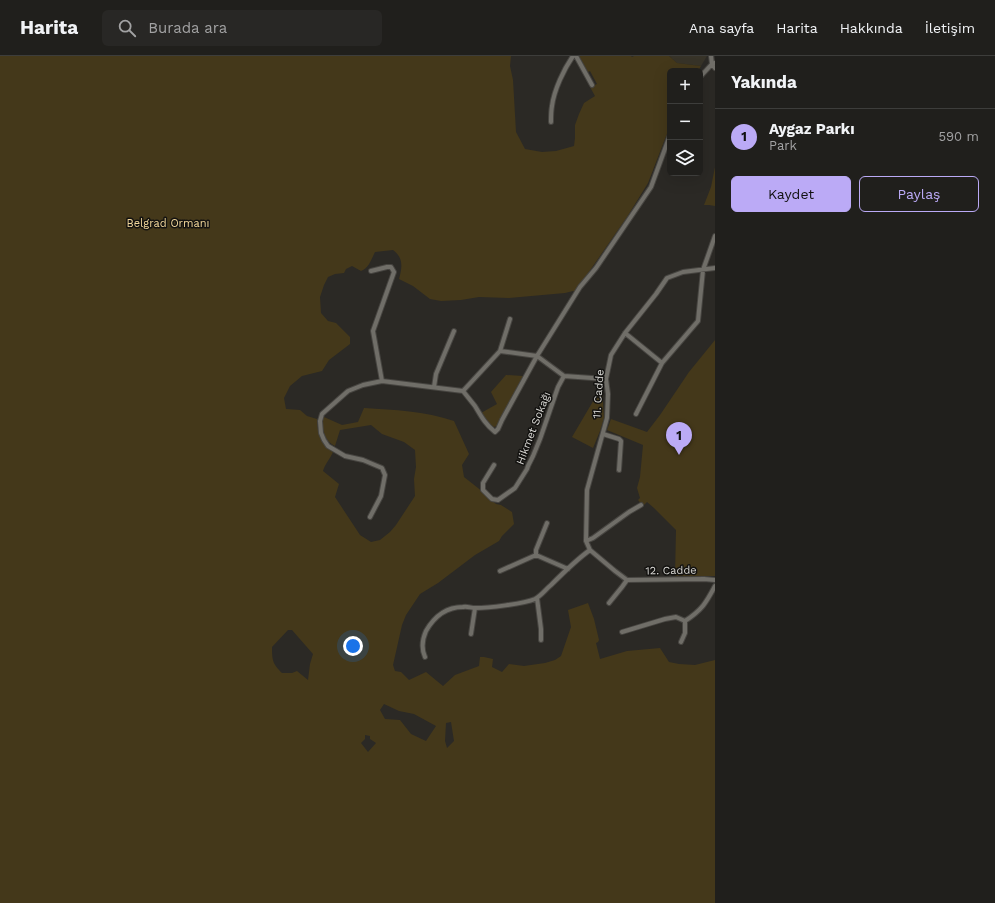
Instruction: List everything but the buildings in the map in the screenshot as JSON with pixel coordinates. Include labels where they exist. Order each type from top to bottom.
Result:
[{"type":"street","points":[[551,122],[552,104],[558,87],[573,56]]},
{"type":"street","points":[[576,56],[592,85]]},
{"type":"street","points":[[712,56],[715,68]]},
{"type":"street","points":[[703,74],[714,63]]},
{"type":"street","points":[[370,517],[381,496],[385,475],[382,468],[363,460],[345,456],[328,446],[321,433],[320,422],[322,414],[348,391],[363,384],[382,382],[434,387],[463,391],[483,421],[495,432],[537,356],[580,287],[596,268],[651,187],[668,140]]},
{"type":"street","points":[[636,414],[662,363],[698,320],[703,270],[715,236]]},
{"type":"street","points":[[371,271],[391,266],[394,272],[373,331],[382,382]]},
{"type":"street","name":"11. Cadde","points":[[586,541],[587,490],[607,418],[608,394],[606,379],[611,355],[624,333],[667,278],[684,272],[715,268]]},
{"type":"street","points":[[463,391],[500,351],[510,319]]},
{"type":"street","points":[[434,387],[436,374],[454,331]]},
{"type":"street","points":[[624,333],[662,363]]},
{"type":"street","points":[[500,351],[537,356],[564,376],[606,379]]},
{"type":"street","name":"Hikmet Sokağı","points":[[494,465],[483,483],[483,490],[492,499],[498,500],[515,488],[528,469],[558,387],[564,376]]},
{"type":"street","points":[[603,434],[621,440],[620,470]]},
{"type":"street","points":[[609,603],[627,580],[590,550],[586,541],[593,538],[641,505]]},
{"type":"street","points":[[536,555],[536,550],[547,523]]},
{"type":"street","points":[[425,657],[422,640],[430,626],[442,613],[450,608],[462,606],[475,608],[529,601],[537,598],[590,550]]},
{"type":"street","points":[[500,571],[536,555],[568,569]]},
{"type":"street","name":"12. Cadde","points":[[627,580],[715,580]]},
{"type":"street","points":[[685,621],[704,605],[715,586]]},
{"type":"street","points":[[537,598],[541,640]]},
{"type":"street","points":[[471,634],[475,608]]},
{"type":"street","points":[[622,632],[676,617],[685,621]]},
{"type":"street","points":[[681,642],[685,633],[685,621]]},
{"type":"shaded area","points":[[669,56],[707,56],[701,66],[677,63]]},
{"type":"green space","name":"Belgrad Ormanı","points":[[0,56],[511,56],[510,66],[513,80],[516,132],[525,149],[542,152],[556,151],[574,146],[575,125],[579,114],[584,103],[595,96],[590,87],[597,84],[579,56],[669,56],[677,63],[701,66],[700,68],[667,68],[667,134],[648,183],[627,217],[575,292],[509,298],[479,297],[441,301],[430,299],[413,286],[399,279],[401,260],[397,253],[393,250],[375,252],[370,263],[364,270],[361,271],[352,266],[346,269],[344,273],[335,274],[328,277],[320,297],[321,313],[328,321],[336,323],[350,337],[350,344],[329,360],[322,371],[302,376],[290,386],[284,398],[286,409],[300,410],[307,416],[317,419],[320,438],[333,452],[323,471],[339,484],[335,497],[360,535],[371,542],[380,540],[390,532],[415,496],[415,450],[404,442],[382,434],[371,425],[340,430],[335,446],[329,442],[323,431],[322,419],[324,417],[342,425],[358,422],[364,408],[421,413],[454,421],[469,454],[462,465],[464,477],[496,504],[501,505],[512,512],[514,524],[499,541],[475,555],[438,583],[420,594],[406,615],[402,625],[393,665],[395,671],[401,672],[409,680],[426,672],[443,686],[455,675],[479,666],[480,657],[493,659],[492,667],[502,672],[509,664],[524,666],[555,660],[561,656],[571,627],[568,610],[588,603],[599,640],[596,643],[600,659],[627,651],[660,648],[669,662],[695,665],[715,660],[715,903],[0,903]],"holes":[[[288,630],[292,630],[313,654],[308,680],[297,671],[292,673],[282,673],[274,662],[272,647]],[[384,704],[399,711],[414,714],[436,726],[426,741],[411,734],[400,720],[385,719],[380,710]],[[451,722],[454,741],[447,748],[445,741],[446,723]],[[365,735],[370,736],[370,739],[376,743],[368,752],[361,743],[365,739]]]},
{"type":"green space","points":[[715,167],[715,206],[704,205],[711,187]]},
{"type":"green space","points":[[715,340],[715,576],[675,576],[676,530],[647,502],[643,506],[638,500],[640,498],[637,488],[640,477],[643,445],[607,430],[611,419],[647,432],[689,372]]},
{"type":"green space","points":[[506,375],[523,376],[497,426],[494,427],[481,413],[497,404],[491,392]]},
{"type":"green space","points":[[602,386],[604,418],[593,448],[572,437]]},
{"type":"place","name":"Aygaz Parkı","points":[[679,455]]}]
